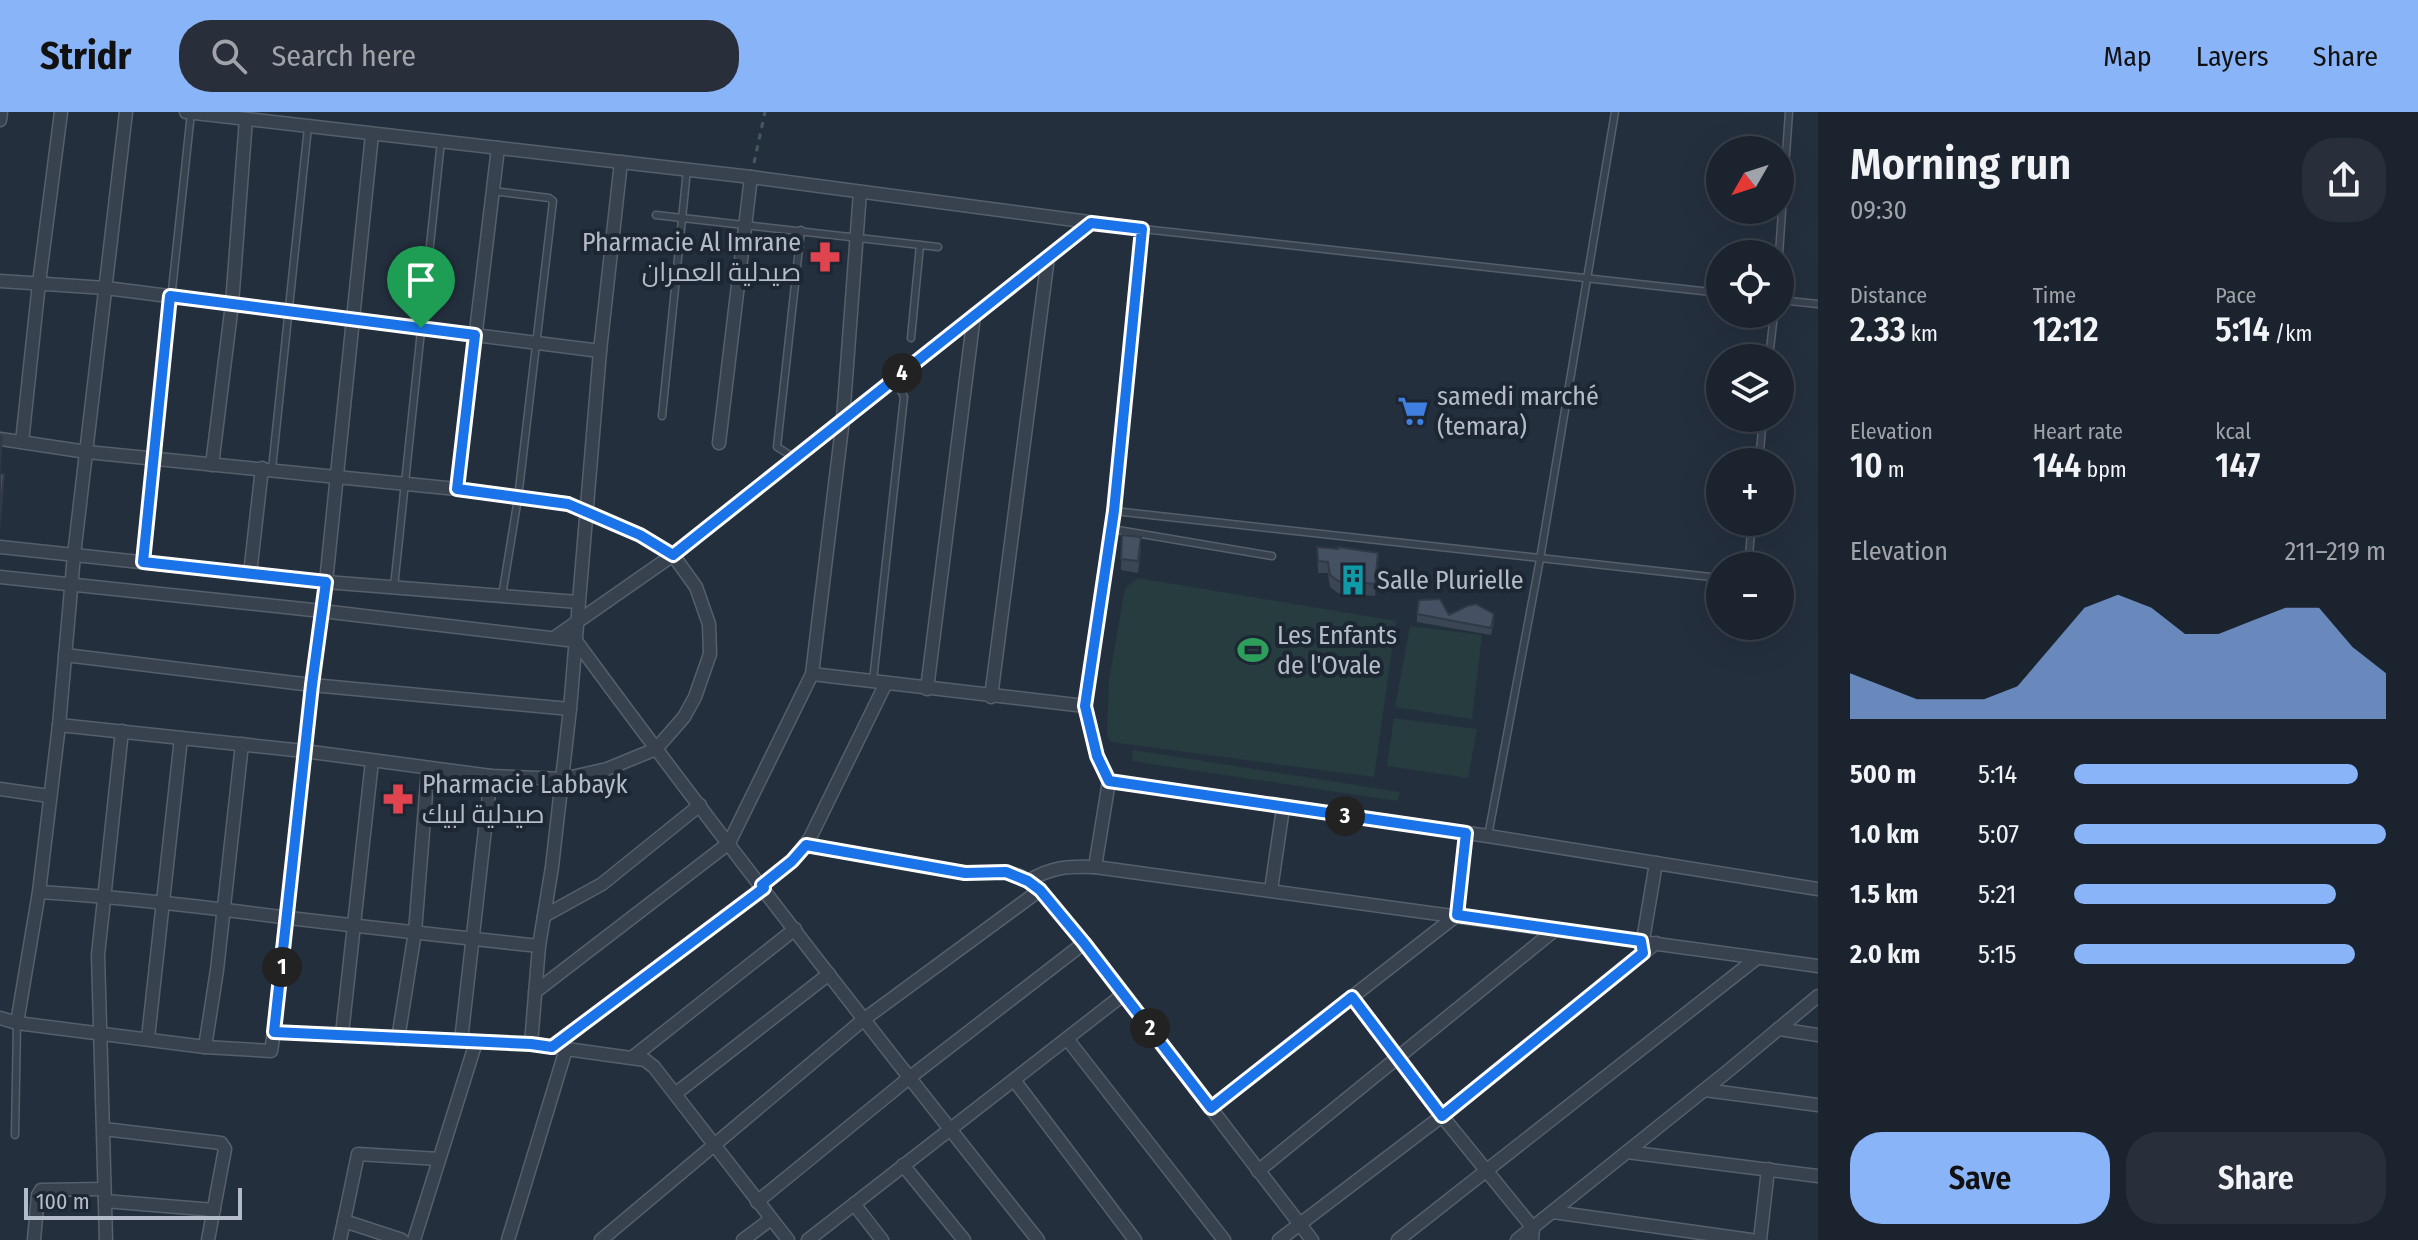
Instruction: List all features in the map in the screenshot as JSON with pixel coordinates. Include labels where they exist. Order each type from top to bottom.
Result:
[{"type":"street","points":[[0,120],[1,112]]},
{"type":"street","points":[[22,442],[61,112]]},
{"type":"street","points":[[17,1023],[39,892],[59,725],[74,555],[126,112]]},
{"type":"street","points":[[188,112],[751,177],[1142,229],[1112,529],[1085,706],[1097,756],[1109,781],[1095,867]]},
{"type":"street","points":[[212,465],[232,304],[246,119]]},
{"type":"street","points":[[0,1018],[17,1023],[205,1047],[271,1051],[338,478],[372,134]]},
{"type":"street","points":[[457,489],[498,148]]},
{"type":"street","points":[[531,1044],[539,946],[563,779],[600,351],[621,162]]},
{"type":"street","points":[[719,443],[751,177]]},
{"type":"street","points":[[535,992],[729,843],[812,674],[843,419],[860,192]]},
{"type":"street","points":[[554,638],[673,555],[1091,223]]},
{"type":"street","points":[[991,697],[1048,257]]},
{"type":"street","points":[[0,281],[106,288],[600,351]]},
{"type":"street","points":[[927,689],[974,315]]},
{"type":"street","points":[[0,439],[87,452],[457,489],[568,504],[640,535],[673,555],[696,587],[710,634],[710,654],[695,697],[684,717],[656,749],[607,769],[563,779],[491,776],[304,751],[59,725]]},
{"type":"street","points":[[143,562],[154,458]]},
{"type":"street","points":[[250,574],[267,469]]},
{"type":"street","points":[[0,547],[326,582],[578,602]]},
{"type":"street","points":[[0,577],[576,641],[863,1020],[1038,1240]]},
{"type":"street","points":[[65,655],[312,685],[570,709]]},
{"type":"street","points":[[812,674],[1085,706]]},
{"type":"street","points":[[552,1047],[792,861],[806,845],[879,682]]},
{"type":"street","points":[[106,1240],[98,955],[122,731]]},
{"type":"street","points":[[148,1038],[181,738]]},
{"type":"street","points":[[205,1047],[242,744]]},
{"type":"street","points":[[342,1034],[372,761]]},
{"type":"street","points":[[398,1039],[415,932],[428,769]]},
{"type":"street","points":[[461,1041],[491,776]]},
{"type":"street","points":[[1109,781],[1488,836],[1818,889]]},
{"type":"street","points":[[0,789],[49,796]]},
{"type":"street","points":[[544,916],[602,884],[700,805]]},
{"type":"street","points":[[1271,890],[1283,808]]},
{"type":"street","points":[[1211,1108],[1457,915],[1466,833]]},
{"type":"street","points":[[806,845],[965,873],[1006,872],[1040,890],[1124,994],[1312,1240]]},
{"type":"street","points":[[1642,947],[1656,863]]},
{"type":"street","points":[[1028,881],[1047,870],[1071,866],[1095,867],[1556,929],[1642,947]]},
{"type":"street","points":[[601,1240],[863,1020],[1040,890]]},
{"type":"street","points":[[39,892],[224,908],[539,946]]},
{"type":"street","points":[[633,1057],[795,929]]},
{"type":"street","points":[[1258,1171],[1556,929]]},
{"type":"street","points":[[757,1202],[909,1078],[1084,943]]},
{"type":"street","points":[[1279,1240],[1442,1116],[1642,947],[1656,943],[1818,966]]},
{"type":"street","points":[[1398,1240],[1757,958]]},
{"type":"street","points":[[675,1094],[829,974]]},
{"type":"street","points":[[808,1240],[1124,994]]},
{"type":"street","points":[[1517,1240],[1533,1234],[1553,1212],[1818,996]]},
{"type":"street","points":[[1352,997],[1533,1234]]},
{"type":"street","points":[[1778,1029],[1818,1035]]},
{"type":"street","points":[[274,1032],[531,1044],[633,1057],[654,1067],[788,1240]]},
{"type":"street","points":[[1068,1040],[1224,1240]]},
{"type":"street","points":[[414,1240],[476,1042]]},
{"type":"street","points":[[508,1240],[566,1049]]},
{"type":"street","points":[[1014,1080],[1135,1240]]},
{"type":"street","points":[[1705,1090],[1818,1105]]},
{"type":"street","points":[[104,1129],[221,1143],[225,1149],[208,1240]]},
{"type":"street","points":[[1627,1152],[1818,1176]]},
{"type":"street","points":[[340,1240],[358,1154],[439,1159]]},
{"type":"street","points":[[903,1165],[964,1240]]},
{"type":"street","points":[[1760,1240],[1768,1169]]},
{"type":"street","points":[[34,1240],[41,1190],[214,1210]]},
{"type":"street","points":[[854,1204],[882,1240]]},
{"type":"street","points":[[1553,1212],[1751,1240]]},
{"type":"street","points":[[743,1240],[771,1219]]},
{"type":"street","points":[[344,1221],[402,1240]]},
{"type":"lane","points":[[154,458],[188,112]]},
{"type":"lane","points":[[1488,836],[1540,559],[1615,112]]},
{"type":"lane","points":[[1780,240],[1789,112]]},
{"type":"lane","points":[[267,469],[290,311],[309,126]]},
{"type":"lane","points":[[394,588],[441,141]]},
{"type":"lane","points":[[662,416],[687,170]]},
{"type":"lane","points":[[493,191],[542,196],[553,201],[518,498],[502,596]]},
{"type":"lane","points":[[656,215],[938,247]]},
{"type":"lane","points":[[1142,229],[1706,291]]},
{"type":"lane","points":[[795,458],[777,447],[801,230]]},
{"type":"lane","points":[[911,338],[920,245]]},
{"type":"lane","points":[[1794,301],[1818,304]]},
{"type":"lane","points":[[879,682],[904,397],[895,378]]},
{"type":"lane","points":[[1114,511],[1706,577]]},
{"type":"lane","points":[[1112,529],[1272,556]]},
{"type":"lane","points":[[15,1135],[17,1023]]},
{"type":"path","points":[[751,177],[765,112]]},
{"type":"green space","name":"Les Enfants de l'Ovale","points":[[1138,578],[1396,621],[1374,777],[1111,742],[1107,736],[1109,679],[1125,588]]},
{"type":"green space","points":[[1410,626],[1482,635],[1472,719],[1395,707]]},
{"type":"green space","points":[[1394,718],[1477,729],[1468,778],[1387,766]]},
{"type":"green space","points":[[1133,750],[1400,792],[1397,801],[1132,761]]},
{"type":"building","points":[[0,474],[4,474],[0,514]]},
{"type":"building","points":[[1122,535],[1141,537],[1138,561],[1121,559]]},
{"type":"building","points":[[1317,547],[1378,553],[1375,584],[1338,581],[1330,575],[1328,562],[1318,561]]},
{"type":"building","points":[[1440,599],[1449,615],[1476,604],[1494,614],[1491,628],[1417,614],[1419,600]]},
{"type":"place","name":"Pharmacie Al Imrane صيدلية العمران","points":[[825,257]]},
{"type":"place","name":"samedi marché (temara)","points":[[1413,411]]},
{"type":"place","name":"Salle Plurielle","points":[[1353,580]]},
{"type":"place","name":"Les Enfants de l'Ovale","points":[[1253,650]]},
{"type":"place","name":"Pharmacie Labbayk صيدلية لبيك","points":[[398,799]]},
{"type":"route","points":[[1091,223],[1142,229],[1114,511],[1085,706],[1097,756],[1109,781],[1466,833],[1457,915],[1641,941],[1643,953],[1442,1116],[1352,997],[1211,1108],[1084,943],[1040,890],[1028,881],[1006,872],[965,873],[806,845],[792,861],[762,885],[764,888],[552,1047],[274,1032],[304,751],[326,582],[143,562],[170,296],[421,328],[475,335],[457,489],[568,504],[640,535],[673,555],[1091,223]]}]
